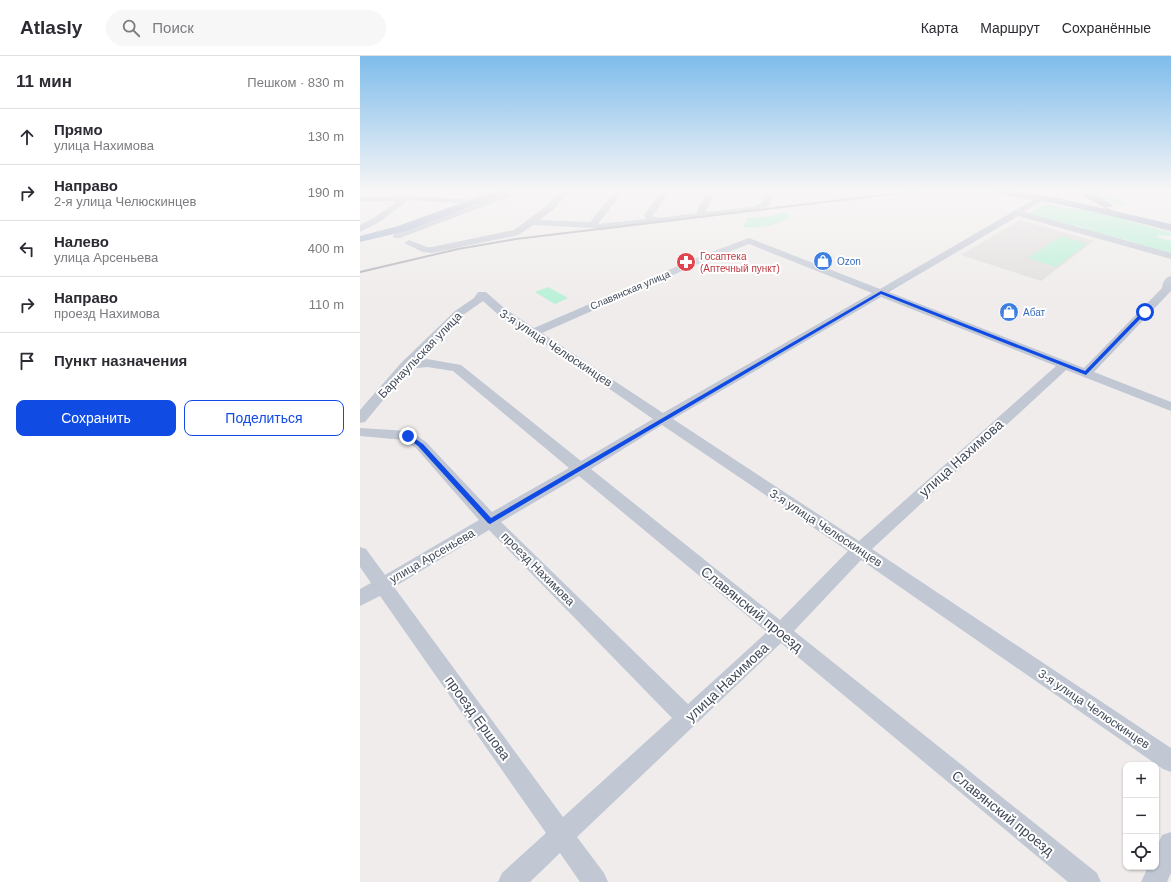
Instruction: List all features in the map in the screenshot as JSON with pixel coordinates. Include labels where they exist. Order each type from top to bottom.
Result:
[{"type":"main road","points":[[360,239],[403,229]]},
{"type":"street","points":[[397,236],[417,229]]},
{"type":"street","points":[[409,242],[426,250],[432,250],[511,234],[522,229]]},
{"type":"street","name":"улица Арсеньева","points":[[360,598],[582,468],[662,419],[991,229]]},
{"type":"street","points":[[1079,229],[1171,256]]},
{"type":"street","name":"Славянская улица","points":[[534,332],[704,258],[749,241],[881,292]]},
{"type":"street","points":[[1086,373],[1167,289],[1168,283],[1171,279]]},
{"type":"street","points":[[881,292],[1171,407]]},
{"type":"street","name":"3-я улица Челюскинцев","points":[[482,294],[493,307],[534,332],[860,550],[1171,762]]},
{"type":"street","name":"Барнаульская улица","points":[[360,419],[406,366],[448,323],[478,300],[482,294]]},
{"type":"street","name":"Славянский проезд","points":[[406,366],[427,363],[457,368],[582,468],[780,632],[1088,882]]},
{"type":"street","name":"улица Нахимова","points":[[511,882],[780,632],[860,550],[1064,365]]},
{"type":"street","name":"проезд Нахимова","points":[[360,432],[408,436],[421,445],[490,521],[688,718]]},
{"type":"street","name":"проезд Ершова","points":[[360,554],[595,882]]},
{"type":"street","points":[[1154,882],[1171,844]]},
{"type":"shaded area","points":[[1006,229],[1050,229],[1094,241],[1041,281],[961,255]]},
{"type":"green space","points":[[1084,229],[1156,229],[1171,233],[1171,236],[1158,235],[1156,237],[1171,241],[1171,255],[1127,240],[1093,233]]},
{"type":"green space","points":[[1061,236],[1087,244],[1056,267],[1028,258]]},
{"type":"green space","points":[[548,287],[568,298],[555,304],[535,292]]},
{"type":"tram line","points":[[1162,229],[1171,231]]},
{"type":"railway","points":[[360,272],[458,249],[516,239],[603,229]]},
{"type":"place","name":"Ozon","points":[[823,261]]},
{"type":"place","name":"Госаптека (Аптечный пункт)","points":[[686,262]]},
{"type":"place","name":"Абат","points":[[1009,312]]},
{"type":"route","points":[[408,436],[421,445],[490,521],[881,292],[1086,373],[1145,312]]}]
